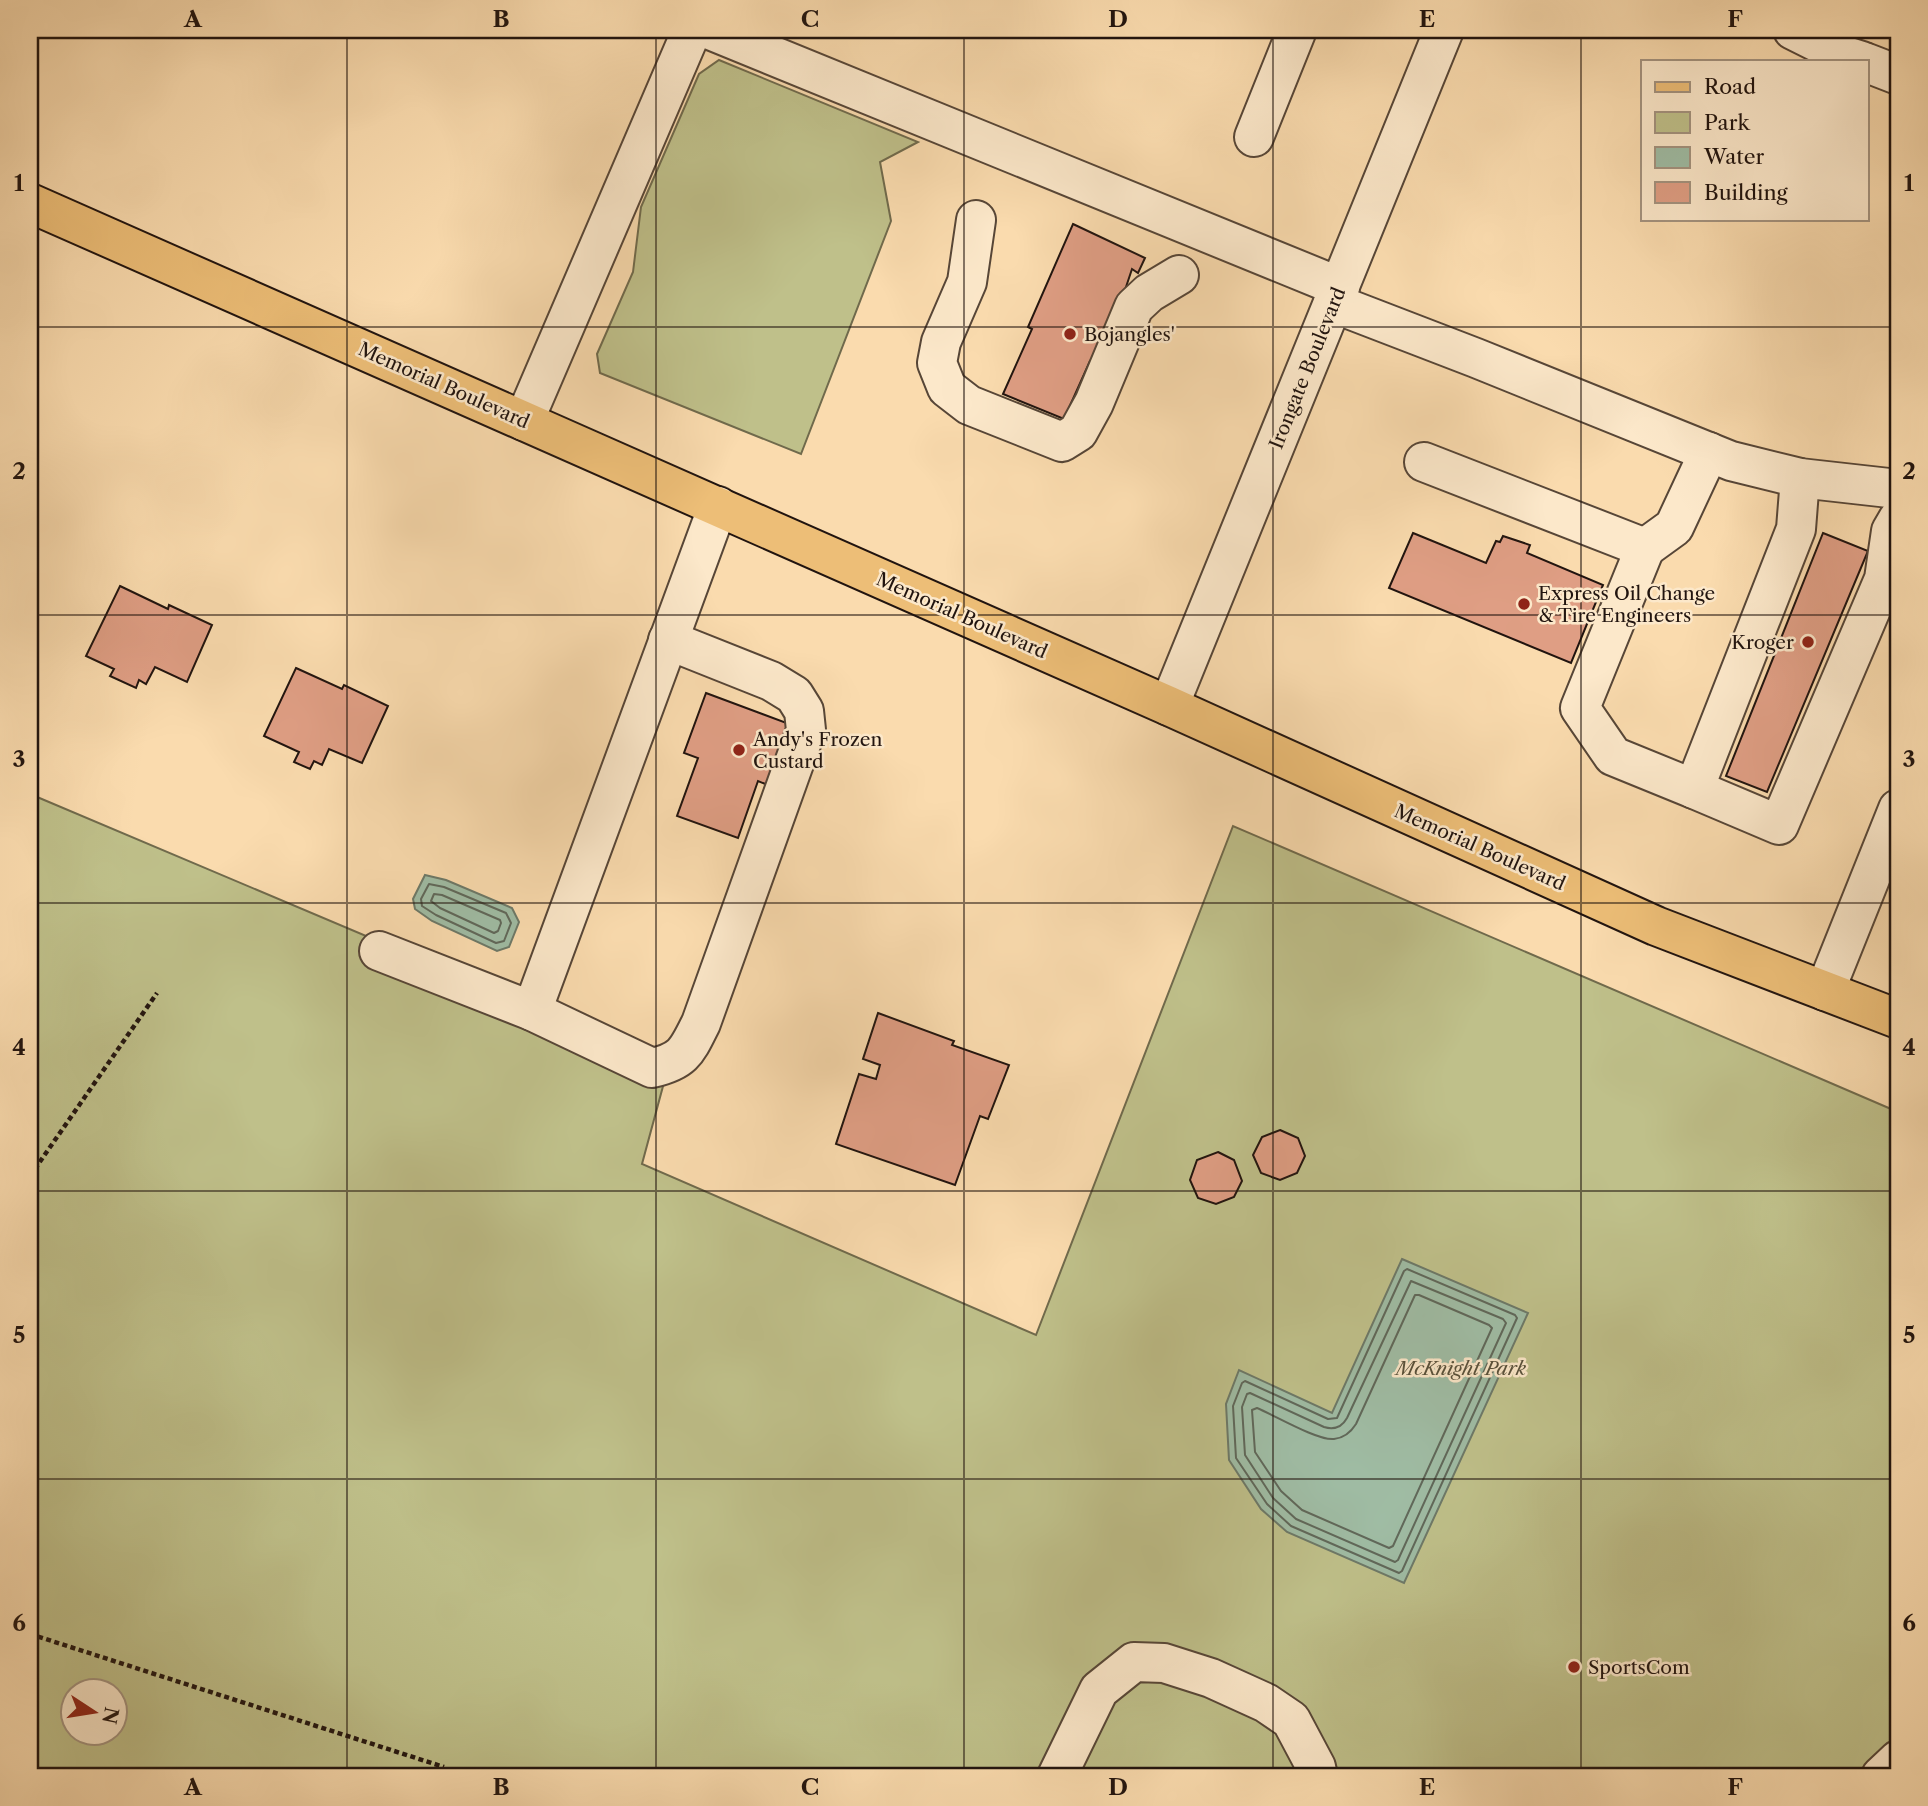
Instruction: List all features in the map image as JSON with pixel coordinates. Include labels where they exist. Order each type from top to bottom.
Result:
[{"type":"main road","name":"Memorial Boulevard","points":[[30,202],[1169,706],[1656,926],[1898,1019]]},
{"type":"street","points":[[524,421],[692,30]]},
{"type":"street","points":[[710,30],[1336,295],[1476,358],[1731,461],[1800,478],[1898,489]]},
{"type":"street","points":[[1254,137],[1297,30]]},
{"type":"street","name":"Irongate Boulevard","points":[[1169,706],[1444,30]]},
{"type":"street","points":[[1793,30],[1859,60]]},
{"type":"street","points":[[1868,63],[1898,75]]},
{"type":"street","points":[[976,220],[967,282],[941,342],[937,363],[947,388],[969,405],[1062,442],[1078,432],[1094,403],[1134,307],[1149,293],[1179,275]]},
{"type":"street","points":[[1709,452],[1674,527],[1645,548],[1580,708],[1613,756],[1779,825],[1884,579],[1891,531],[1898,519]]},
{"type":"street","points":[[1424,462],[1645,548]]},
{"type":"street","points":[[1694,789],[1796,529],[1800,478]]},
{"type":"street","points":[[532,1011],[718,506]]},
{"type":"street","points":[[379,951],[532,1011],[652,1068],[667,1065],[686,1053],[701,1023],[806,730],[804,711],[794,695],[771,681],[668,640]]},
{"type":"street","points":[[1825,991],[1898,809]]},
{"type":"street","points":[[1061,1767],[1099,1690],[1134,1662],[1164,1663],[1211,1678],[1266,1703],[1291,1720],[1316,1767],[1318,1776]]},
{"type":"street","points":[[1881,1776],[1898,1760]]},
{"type":"path","points":[[30,1176],[157,993]]},
{"type":"path","points":[[30,1634],[444,1767]]},
{"type":"green space","points":[[719,60],[918,142],[880,162],[891,221],[801,454],[600,373],[597,354],[633,272],[641,207],[699,74]]},
{"type":"green space","name":"McKnight Park","points":[[30,794],[669,1064],[642,1164],[1036,1335],[1233,826],[1898,1112],[1898,1776],[30,1776]]},
{"type":"water","points":[[425,875],[446,880],[512,908],[519,922],[509,947],[497,951],[432,921],[415,909],[413,899]]},
{"type":"water","points":[[1402,1259],[1528,1313],[1404,1583],[1287,1532],[1261,1509],[1229,1460],[1226,1404],[1239,1370],[1332,1413]]},
{"type":"building","points":[[1073,224],[1145,258],[1138,273],[1132,269],[1100,365],[1090,361],[1064,419],[1003,394],[1032,329],[1028,327]]},
{"type":"building","points":[[1413,533],[1486,563],[1496,541],[1500,542],[1503,536],[1530,545],[1527,553],[1603,585],[1571,663],[1389,588]]},
{"type":"building","points":[[1823,533],[1868,551],[1767,792],[1726,776]]},
{"type":"building","points":[[120,586],[168,609],[169,605],[212,625],[187,682],[155,667],[146,684],[139,680],[136,688],[110,676],[114,669],[86,656]]},
{"type":"building","points":[[296,668],[342,689],[344,685],[388,706],[362,763],[329,749],[322,765],[314,761],[310,769],[294,762],[299,752],[264,736]]},
{"type":"building","points":[[706,693],[792,725],[770,786],[758,781],[738,838],[677,816],[698,758],[684,753]]},
{"type":"building","points":[[878,1013],[954,1041],[952,1045],[1009,1065],[988,1119],[980,1116],[955,1185],[836,1144],[859,1074],[876,1079],[880,1065],[863,1059]]},
{"type":"building","points":[[1280,1130],[1298,1138],[1305,1156],[1297,1173],[1280,1180],[1261,1173],[1253,1155],[1262,1137]]},
{"type":"building","points":[[1218,1152],[1234,1160],[1242,1181],[1234,1197],[1216,1204],[1198,1198],[1190,1180],[1197,1160]]},
{"type":"place","name":"Bojangles'","points":[[1070,334]]},
{"type":"place","name":"Express Oil Change & Tire Engineers","points":[[1524,604]]},
{"type":"place","name":"Kroger","points":[[1808,642]]},
{"type":"place","name":"Andy's Frozen Custard","points":[[739,750]]},
{"type":"place","name":"SportsCom","points":[[1574,1667]]}]
